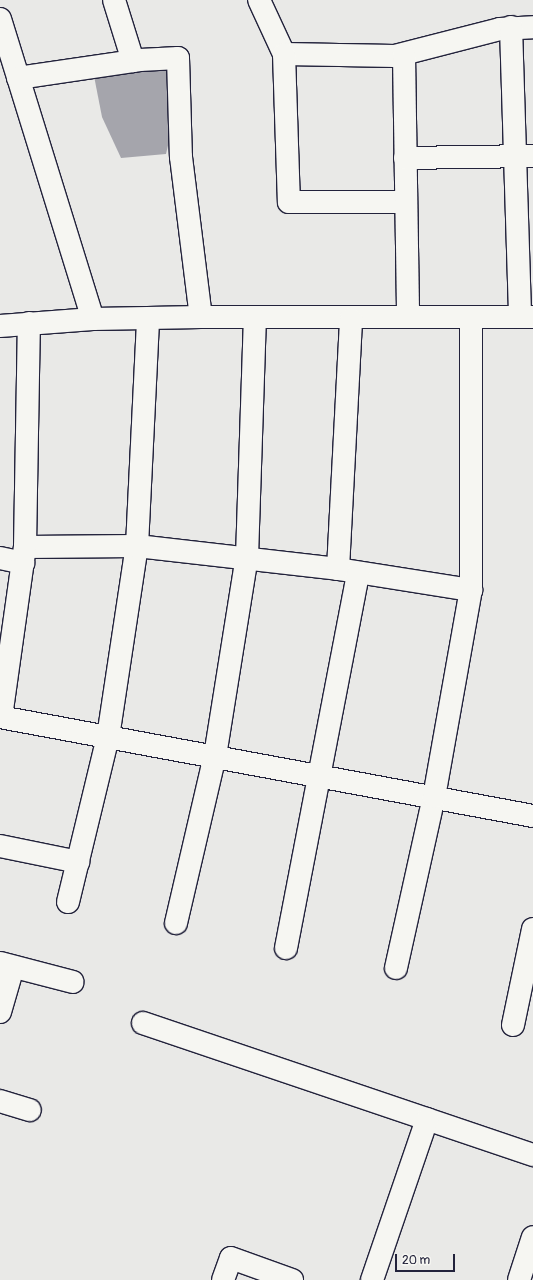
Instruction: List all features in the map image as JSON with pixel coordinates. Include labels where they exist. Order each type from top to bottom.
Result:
[{"type":"street","points":[[114,0],[133,61]]},
{"type":"street","points":[[259,0],[284,54],[289,202],[406,202]]},
{"type":"street","points":[[0,19],[93,319]]},
{"type":"street","points":[[284,54],[404,55],[511,27],[533,27]]},
{"type":"street","points":[[0,326],[93,319],[201,317],[255,319],[350,319],[408,316],[471,320],[526,317],[524,156],[511,27]]},
{"type":"street","points":[[404,55],[408,316]]},
{"type":"street","points":[[18,78],[133,61],[173,57],[179,60],[181,157],[201,317]]},
{"type":"street","points":[[406,158],[524,156]]},
{"type":"street","points":[[68,902],[108,736],[137,546],[148,319]]},
{"type":"street","points":[[176,923],[215,756],[247,557],[255,319]]},
{"type":"street","points":[[286,948],[320,776],[348,571],[350,319]]},
{"type":"street","points":[[396,968],[434,797],[471,590],[471,320]]},
{"type":"street","points":[[29,323],[24,555],[0,717],[533,816]]},
{"type":"street","points":[[0,558],[137,546],[247,557],[471,590]]},
{"type":"street","points":[[0,846],[78,862]]},
{"type":"street","points":[[513,1025],[533,930]]},
{"type":"street","points":[[0,1012],[6,965],[73,982]]},
{"type":"street","points":[[143,1023],[533,1155]]},
{"type":"street","points":[[0,1101],[30,1110]]},
{"type":"street","points":[[372,1280],[427,1119]]},
{"type":"street","points":[[519,1280],[533,1238]]},
{"type":"street","points":[[223,1280],[231,1258],[292,1280]]},
{"type":"shaded area","points":[[188,61],[166,154],[121,158],[102,117],[94,76]]}]
